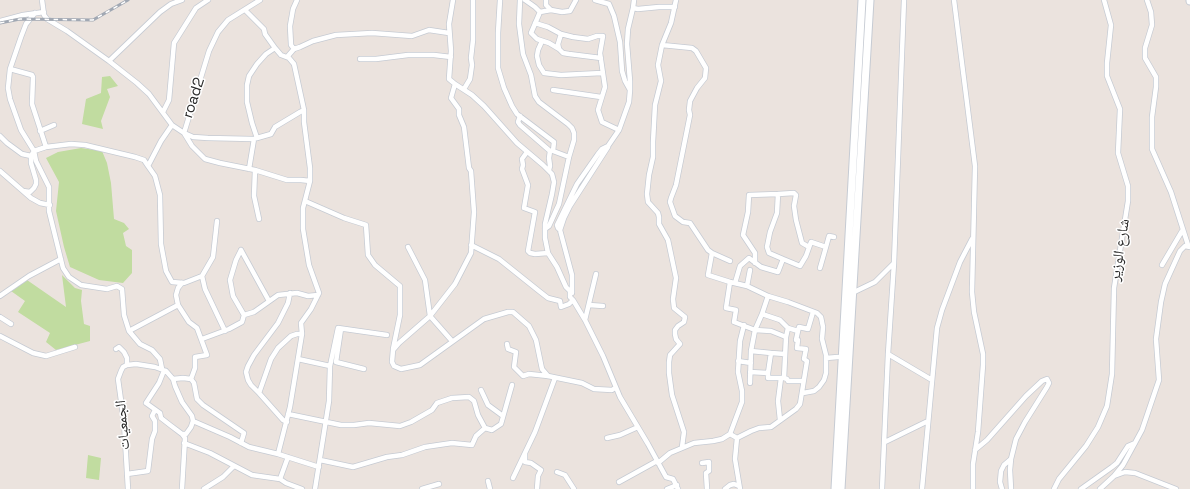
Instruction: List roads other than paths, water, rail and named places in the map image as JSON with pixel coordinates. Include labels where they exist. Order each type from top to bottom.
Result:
[{"type":"street","points":[[42,0],[47,19],[110,61],[145,90],[172,125],[193,137],[255,138],[271,134],[275,127],[304,110]]},
{"type":"street","points":[[110,61],[160,12],[171,4],[182,0]]},
{"type":"street","points":[[163,112],[169,100],[174,43],[196,8],[208,0]]},
{"type":"street","points":[[260,0],[246,10],[264,29],[265,34],[281,55],[287,57],[294,64],[304,110],[310,157],[310,181],[302,220],[308,260],[319,291],[311,309],[301,323],[302,334],[287,422],[278,454]]},
{"type":"street","points":[[294,49],[291,45],[290,26],[293,9],[297,0]]},
{"type":"street","points":[[453,0],[448,24],[450,58],[449,79],[464,89],[484,106],[517,143],[552,174],[554,182],[545,224],[545,238],[548,253],[557,267],[566,287],[570,291],[570,297],[585,320],[607,364],[615,388],[666,477],[673,479],[678,487],[667,489]]},
{"type":"street","points":[[464,89],[470,79],[472,65],[473,0]]},
{"type":"street","points":[[500,0],[498,27],[498,68],[512,106],[520,116],[554,142],[552,151],[548,158],[550,166],[549,170]]},
{"type":"street","points":[[520,0],[519,24],[523,54],[531,75],[535,96],[539,102],[572,128],[574,140],[559,204],[549,226],[545,229]]},
{"type":"street","points":[[524,0],[540,12]]},
{"type":"street","points":[[546,0],[546,5],[551,10]]},
{"type":"street","points":[[540,12],[551,10],[562,12],[570,11],[576,0]]},
{"type":"street","points":[[595,0],[609,4],[614,16],[620,42],[622,71],[625,82],[630,90]]},
{"type":"street","points":[[573,300],[572,275],[558,225],[577,184],[598,154],[602,149],[608,146],[619,130],[629,102],[630,81],[627,44],[628,30],[634,0]]},
{"type":"street","points":[[676,0],[671,23],[662,46],[658,65],[660,81],[652,142],[653,156],[649,175],[648,202],[658,214],[659,224],[668,240],[676,278],[673,299],[674,308],[685,317],[684,322],[678,326],[675,334],[680,344],[670,355],[669,362],[672,395],[684,432],[682,447]]},
{"type":"street","points":[[841,489],[862,0]]},
{"type":"street","points":[[835,489],[845,316],[849,294],[870,0]]},
{"type":"street","points":[[882,489],[894,263],[904,0]]},
{"type":"street","points":[[954,0],[976,166],[972,299],[983,365],[973,464],[973,489]]},
{"type":"street","name":"شارع الوزير","points":[[1054,489],[1059,479],[1086,446],[1098,427],[1107,406],[1112,374],[1114,288],[1128,201],[1128,186],[1118,153],[1120,109],[1108,76],[1107,63],[1112,25],[1104,0]]},
{"type":"street","points":[[1100,489],[1123,466],[1142,430],[1159,380],[1156,338],[1160,302],[1180,251],[1189,246],[1186,236],[1182,231],[1171,192],[1152,149],[1152,117],[1156,77],[1145,58],[1145,48],[1152,24],[1151,12],[1147,0]]},
{"type":"street","points":[[633,8],[674,7]]},
{"type":"street","name":"road2","points":[[246,10],[228,20],[218,32],[212,44],[184,133],[192,146],[205,159],[252,169],[287,180],[310,181]]},
{"type":"street","points":[[0,21],[23,15],[44,12]]},
{"type":"street","points":[[540,12],[531,34],[534,37],[549,43],[563,53],[601,58]]},
{"type":"street","points":[[35,13],[26,24],[10,69],[8,81],[10,99],[21,130],[34,151],[36,161],[49,187],[49,211],[61,264],[65,272],[74,282],[81,285],[107,289],[117,286],[122,289],[124,316],[129,331],[138,341],[152,350],[160,359],[164,370],[173,378],[182,402],[192,416],[193,421],[186,434],[182,434]]},
{"type":"street","points":[[536,23],[561,34],[588,39],[603,36],[600,53],[605,86],[598,106],[602,122],[619,130]]},
{"type":"street","points":[[287,57],[294,49],[313,41],[328,37],[372,33],[412,36],[429,30],[449,33]]},
{"type":"street","points":[[559,49],[558,44],[561,34]]},
{"type":"street","points":[[542,41],[538,48],[537,56],[539,65],[544,73],[561,75],[602,73]]},
{"type":"street","points":[[662,46],[692,48],[696,51],[706,68],[705,78],[697,88],[690,101],[690,115],[681,162],[676,185],[670,202],[675,216],[683,222],[690,223],[708,250],[723,259],[730,260]]},
{"type":"street","points":[[259,219],[254,196],[252,169],[255,138],[247,102],[247,85],[249,76],[258,64],[266,54],[276,48]]},
{"type":"street","points":[[360,59],[376,59],[408,55],[434,55],[450,58]]},
{"type":"street","points":[[10,69],[33,77],[32,104],[46,147]]},
{"type":"street","points":[[393,350],[430,316],[455,284],[471,253],[474,205],[471,171],[469,168],[464,127],[459,115],[459,109],[451,98],[455,84]]},
{"type":"street","points":[[553,90],[601,97]]},
{"type":"street","points":[[520,116],[518,122],[520,125],[552,151],[569,157]]},
{"type":"street","points":[[40,131],[54,125]]},
{"type":"street","points":[[148,166],[161,141],[172,125]]},
{"type":"street","points":[[0,136],[22,154],[31,156]]},
{"type":"street","points":[[23,191],[30,192],[36,184],[31,163],[31,156],[34,151],[46,147],[71,144],[85,145],[144,160],[155,176],[160,195],[161,244],[166,271],[172,282],[182,283],[202,276],[213,257],[217,221]]},
{"type":"street","points":[[527,152],[522,159],[522,169],[528,184],[524,208],[535,212],[528,251],[535,254],[548,253]]},
{"type":"street","points":[[0,171],[31,198],[40,203],[50,205]]},
{"type":"street","points":[[755,263],[755,253],[743,235],[748,212],[749,195],[794,193],[796,195],[794,206],[796,220],[802,242],[809,247]]},
{"type":"street","points":[[778,194],[777,214],[770,232],[768,247],[769,253],[800,266],[806,256],[811,242],[826,247]]},
{"type":"street","points":[[305,201],[344,218],[366,225],[368,255],[375,264],[400,286],[400,315],[391,358],[394,366],[405,369],[420,365],[484,319],[513,312],[529,326],[536,340],[542,369],[548,376]]},
{"type":"street","points":[[1162,265],[1182,231]]},
{"type":"street","points":[[820,268],[829,236],[834,237]]},
{"type":"street","points":[[922,489],[936,334],[940,316],[960,262],[973,237]]},
{"type":"street","points":[[471,245],[499,259],[545,296],[560,301],[561,307],[569,304],[573,300]]},
{"type":"street","points":[[408,247],[425,280],[430,316],[452,341]]},
{"type":"street","points":[[202,339],[225,331],[242,322],[244,315],[233,296],[230,280],[236,260],[241,250],[269,301]]},
{"type":"street","points":[[712,253],[708,276],[747,286],[768,296],[788,302],[821,316],[823,326],[822,339],[826,358],[826,372],[824,380],[819,387],[814,391],[803,393]]},
{"type":"street","points":[[783,259],[778,272],[761,267],[749,258],[740,266],[732,283],[726,308],[736,310],[734,322],[755,330],[771,331],[786,337]]},
{"type":"street","points":[[0,296],[29,276],[61,259]]},
{"type":"street","points":[[849,294],[875,282],[894,263]]},
{"type":"street","points":[[747,286],[750,270]]},
{"type":"street","points":[[585,320],[596,274]]},
{"type":"street","points":[[202,276],[205,289],[225,331]]},
{"type":"street","points":[[182,283],[178,288],[176,295],[178,305],[189,322],[197,328],[207,355],[195,357],[195,368],[191,379]]},
{"type":"street","points":[[244,315],[254,312],[278,295],[290,293],[308,296],[318,295]]},
{"type":"street","points":[[287,422],[274,411],[259,392],[251,385],[246,372],[254,355],[278,323],[288,303],[290,293]]},
{"type":"street","points":[[750,383],[755,330],[768,296]]},
{"type":"street","points":[[129,331],[178,305]]},
{"type":"street","points":[[589,305],[603,306]]},
{"type":"street","points":[[737,438],[759,428],[770,427],[796,409],[800,404],[807,361],[804,359],[806,349],[797,348],[798,340],[796,340],[799,327],[808,329],[813,312]]},
{"type":"street","points":[[762,314],[780,320],[788,328],[798,331]]},
{"type":"street","points":[[840,401],[836,385],[840,331],[845,316]]},
{"type":"street","points":[[0,317],[11,324]]},
{"type":"street","points":[[620,482],[658,462],[670,453],[682,447],[694,443],[722,439],[730,434],[742,402],[738,361],[740,341],[744,325]]},
{"type":"street","points":[[316,489],[326,423],[330,386],[330,366],[338,328],[387,335]]},
{"type":"street","points":[[780,420],[778,401],[788,328]]},
{"type":"street","points":[[342,329],[336,362],[364,369]]},
{"type":"street","points":[[259,392],[271,359],[278,348],[291,336],[302,334]]},
{"type":"street","points":[[0,336],[33,354],[46,356],[75,347]]},
{"type":"street","points":[[507,344],[508,349],[516,352],[514,367],[523,376],[529,374],[548,376],[582,383],[594,389],[612,390],[615,388]]},
{"type":"street","points":[[116,349],[119,347],[124,352],[127,358],[127,365],[136,364],[164,370]]},
{"type":"street","points":[[752,351],[785,354]]},
{"type":"street","points":[[771,353],[768,378],[782,378],[788,379],[788,381],[803,381]]},
{"type":"street","points":[[888,354],[932,380]]},
{"type":"street","points":[[826,358],[838,357]]},
{"type":"street","points":[[298,359],[330,366]]},
{"type":"street","points":[[738,361],[751,363]]},
{"type":"street","name":"الجمعيات","points":[[127,365],[121,371],[118,379],[124,422],[128,489]]},
{"type":"street","points":[[164,370],[159,383],[146,403],[160,413],[161,418],[185,438],[182,489]]},
{"type":"street","points":[[750,372],[768,373]]},
{"type":"street","points":[[173,378],[191,379]]},
{"type":"street","points":[[513,478],[535,432],[555,378]]},
{"type":"street","points":[[191,379],[194,383],[197,398],[203,404],[244,433],[241,443]]},
{"type":"street","points":[[975,450],[987,440],[1026,396],[1042,381],[1047,379],[1049,382],[1047,387],[1024,422],[1016,439],[1011,459],[1011,489]]},
{"type":"street","points":[[485,428],[492,430],[501,424],[512,385]]},
{"type":"street","points":[[481,390],[488,405],[503,416]]},
{"type":"street","points":[[288,414],[326,423],[349,425],[369,423],[400,426],[411,422],[432,410],[437,404],[452,398],[463,397],[474,401],[485,428]]},
{"type":"street","points":[[127,474],[148,471],[152,439],[155,431],[156,421],[152,416],[155,410]]},
{"type":"street","points":[[193,421],[249,447],[278,454],[319,467]]},
{"type":"street","points":[[885,442],[928,421]]},
{"type":"street","points":[[607,438],[620,436],[638,427]]},
{"type":"street","points":[[320,460],[353,467],[388,457],[402,455],[425,447],[448,443],[472,445],[476,436],[485,428]]},
{"type":"street","points":[[730,434],[737,438]]},
{"type":"street","points":[[737,438],[735,459],[740,487]]},
{"type":"street","points":[[184,443],[210,453],[252,475],[280,479],[292,487],[302,489]]},
{"type":"street","points":[[1081,489],[1112,468],[1128,446],[1135,443]]},
{"type":"street","points":[[525,451],[525,462],[531,463],[541,470],[538,476],[537,489]]},
{"type":"street","points":[[280,479],[288,457]]},
{"type":"street","points":[[1002,489],[1000,482],[1001,471],[1004,465],[1011,459]]},
{"type":"street","points":[[702,463],[709,462],[709,471],[706,473],[707,489]]},
{"type":"street","points":[[204,489],[223,477],[234,466]]},
{"type":"street","points":[[557,472],[565,476],[574,489]]},
{"type":"street","points":[[1114,476],[1125,472],[1135,473],[1176,489]]},
{"type":"street","points":[[488,481],[490,489]]},
{"type":"street","points":[[422,489],[439,484]]},
{"type":"street","points":[[725,489],[734,484],[740,487]]},
{"type":"railway","points":[[0,23],[20,19],[93,20],[128,0]]}]
